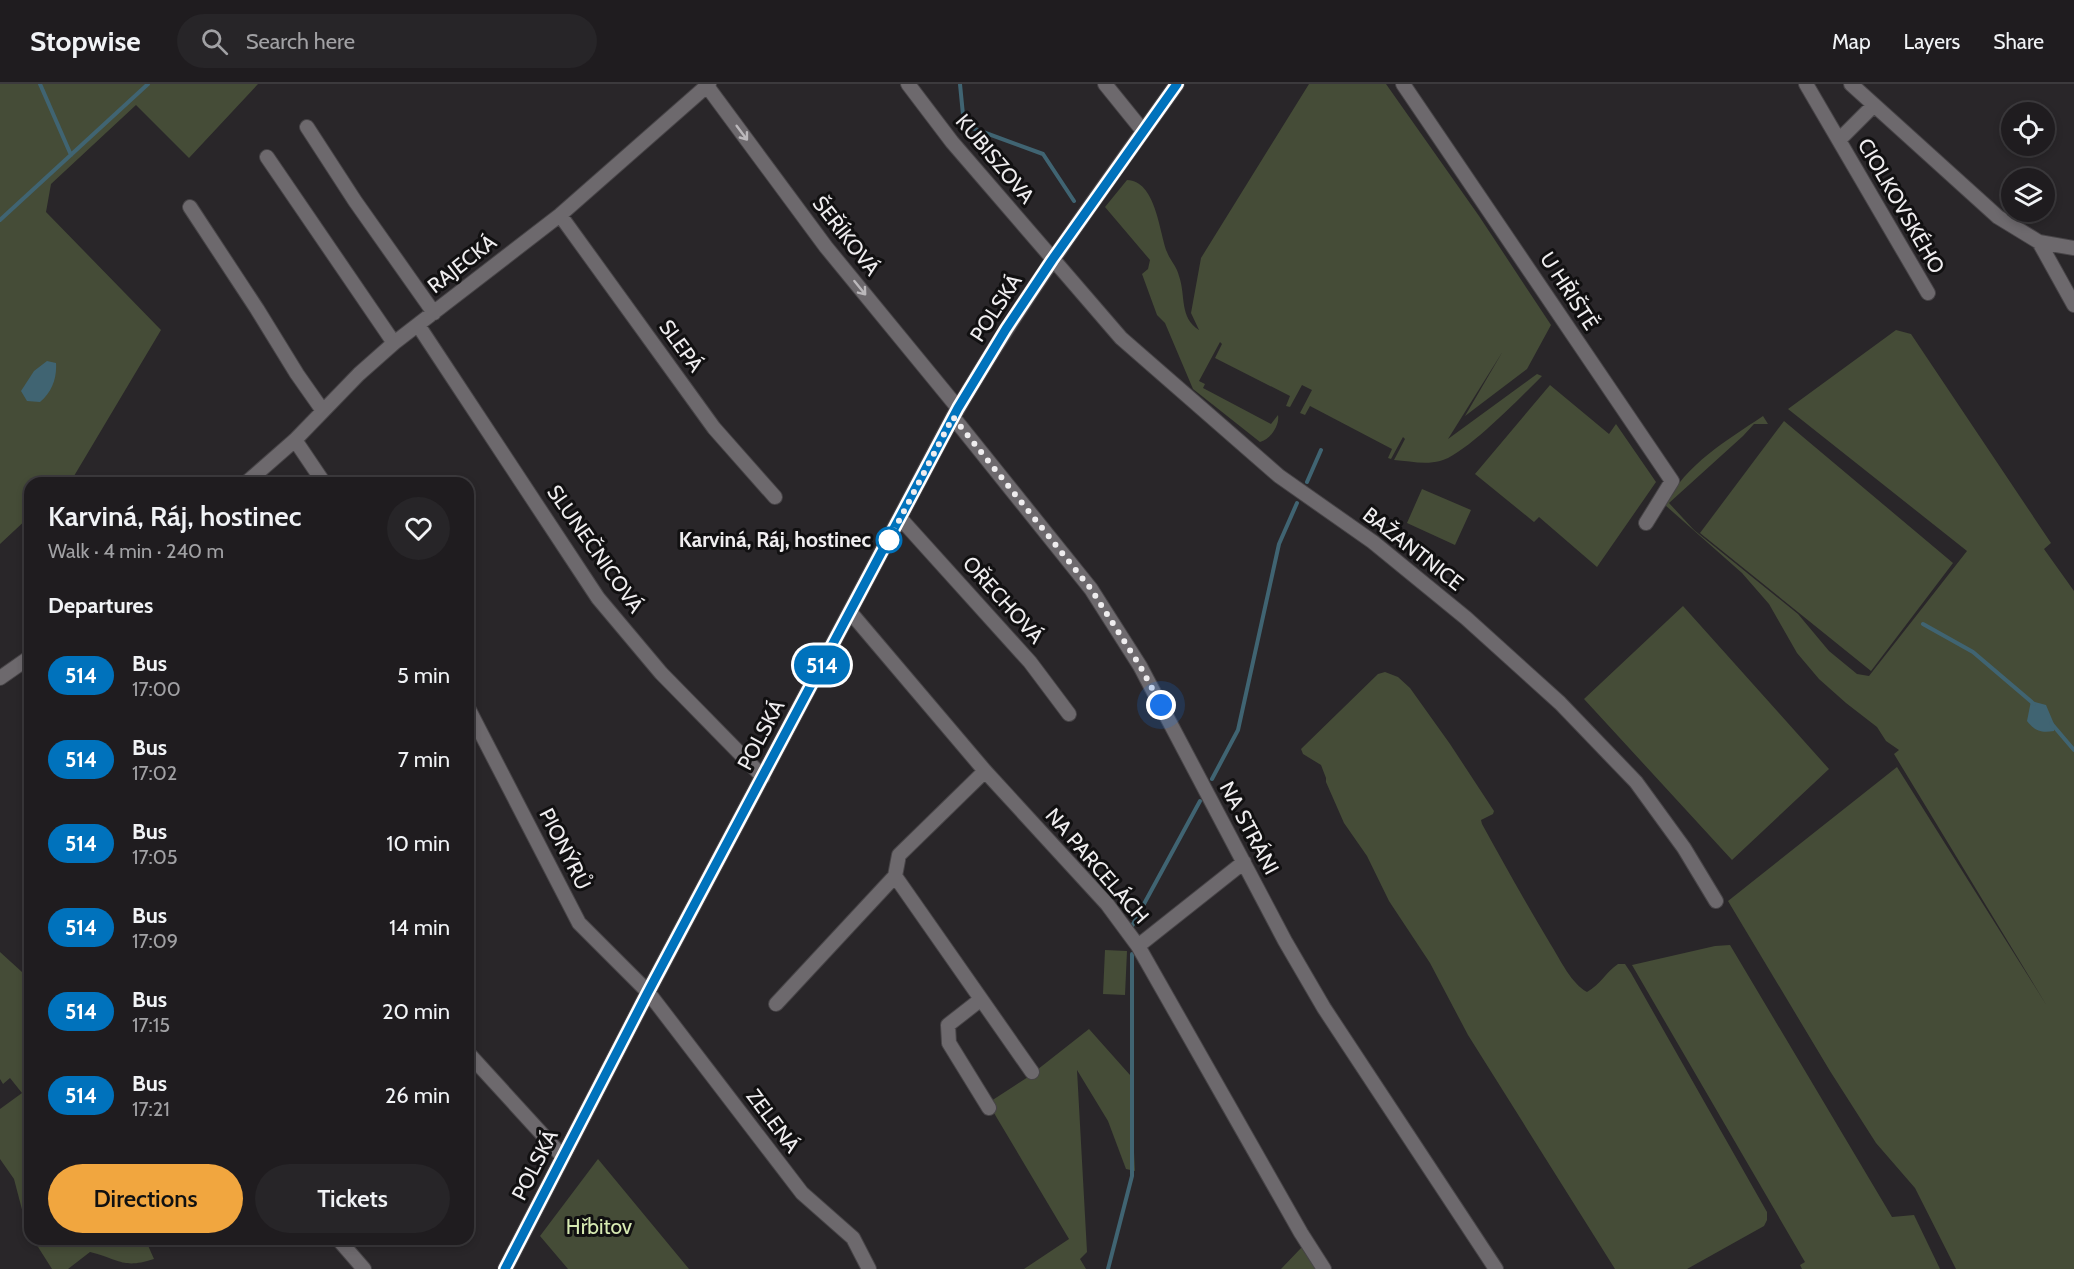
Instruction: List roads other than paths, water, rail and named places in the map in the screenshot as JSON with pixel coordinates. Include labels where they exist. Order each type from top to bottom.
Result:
[{"type":"street","name":"KUBISZOVA","points":[[908,84],[952,142],[1052,260]]},
{"type":"street","points":[[1105,84],[1143,131]]},
{"type":"street","name":"POLSKÁ","points":[[505,1269],[648,992],[956,412],[1052,260],[1177,84]]},
{"type":"street","name":"U HŘIŠTĚ","points":[[1403,84],[1672,481],[1646,523]]},
{"type":"street","name":"CIOLKOVSKÉHO","points":[[1806,84],[1928,293]]},
{"type":"street","name":"CIOLKOVSKÉHO","points":[[1851,84],[1998,217],[2039,242],[2074,248]]},
{"type":"street","name":"RAJECKÁ","points":[[253,477],[295,440],[359,374],[394,343],[560,215],[708,85]]},
{"type":"street","name":"ŠEŘÍKOVÁ","points":[[708,85],[826,247],[956,412]]},
{"type":"street","name":"CIOLKOVSKÉHO","points":[[1839,140],[1874,105]]},
{"type":"street","points":[[307,127],[355,201],[434,313]]},
{"type":"street","points":[[267,157],[394,343]]},
{"type":"street","points":[[190,207],[323,411]]},
{"type":"street","name":"SLEPÁ","points":[[560,215],[714,428],[775,497]]},
{"type":"street","points":[[2039,242],[2074,305]]},
{"type":"street","name":"BAŽANTNICE","points":[[1052,260],[1120,338],[1279,476],[1373,542],[1466,618],[1536,680],[1636,782],[1684,848],[1716,901]]},
{"type":"street","name":"SLUNEČNICOVÁ","points":[[418,325],[598,598],[661,673],[763,777]]},
{"type":"street","name":"NA STRÁNI","points":[[956,412],[1091,589],[1140,666],[1285,941],[1324,1008],[1496,1269]]},
{"type":"street","points":[[295,440],[320,477]]},
{"type":"street","name":"OŘECHOVÁ","points":[[900,518],[1030,662],[1069,714]]},
{"type":"street","name":"NA PARCELÁCH","points":[[851,613],[985,771],[1107,904],[1138,946],[1301,1233],[1324,1269]]},
{"type":"street","points":[[0,678],[24,661]]},
{"type":"street","name":"PIONÝRŮ","points":[[474,720],[579,923],[648,992]]},
{"type":"street","points":[[776,1004],[895,876],[899,855],[985,771]]},
{"type":"street","points":[[1138,946],[1244,862]]},
{"type":"street","points":[[895,876],[1032,1072]]},
{"type":"street","name":"ZELENÁ","points":[[648,992],[802,1193],[853,1238],[869,1269]]},
{"type":"street","points":[[980,1000],[948,1025],[949,1043],[989,1108]]},
{"type":"street","points":[[474,1060],[563,1156]]},
{"type":"street","points":[[343,1245],[364,1269]]},
{"type":"water","points":[[47,361],[56,363],[56,374],[51,389],[40,402],[27,401],[21,391],[34,371]]},
{"type":"water","points":[[2031,701],[2046,705],[2054,724],[2054,731],[2039,730],[2027,721]]},
{"type":"waterway","points":[[40,84],[71,155]]},
{"type":"waterway","points":[[0,220],[148,84]]},
{"type":"waterway","points":[[960,84],[964,125],[1043,154],[1074,201]]},
{"type":"waterway","points":[[1307,482],[1321,450]]},
{"type":"waterway","points":[[1212,779],[1238,730],[1279,544],[1297,503]]},
{"type":"waterway","points":[[1923,624],[1973,652],[2034,704]]},
{"type":"waterway","points":[[2051,723],[2074,750]]},
{"type":"waterway","points":[[1132,926],[1200,801]]},
{"type":"waterway","points":[[1108,1269],[1132,1176],[1132,954]]},
{"type":"place","name":"Karviná, Ráj, hostinec","points":[[889,540]]},
{"type":"park label","name":"Hřbitov","points":[[599,1227]]}]
